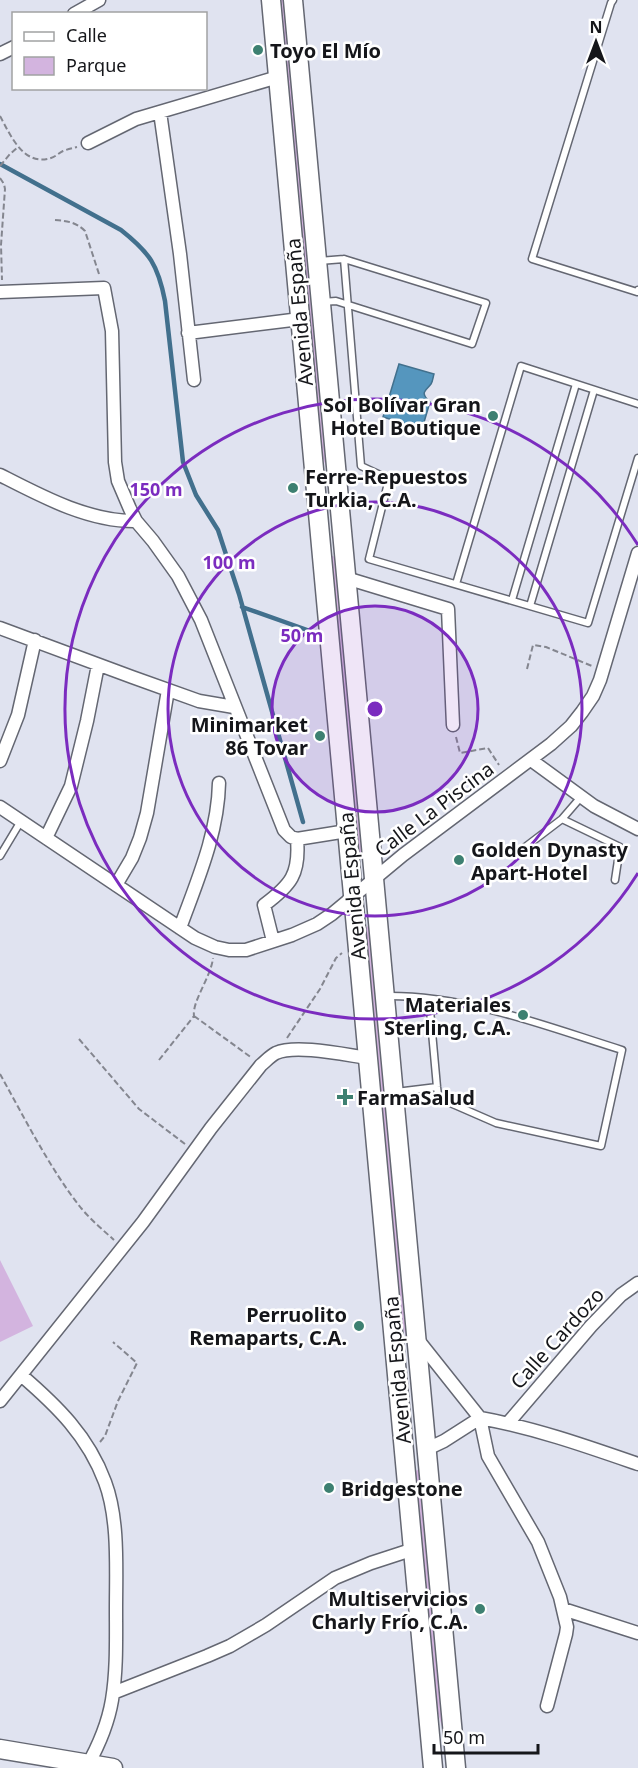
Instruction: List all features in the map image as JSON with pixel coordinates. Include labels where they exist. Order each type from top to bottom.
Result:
[{"type":"main road","name":"Avenida España","points":[[271,0],[433,1768]]},
{"type":"main road","name":"Avenida España","points":[[294,0],[456,1768]]},
{"type":"main road","points":[[321,549],[344,547]]},
{"type":"main road","points":[[405,1456],[427,1449]]},
{"type":"main road","points":[[0,1749],[87,1766],[113,1768]]},
{"type":"street","points":[[78,12],[99,0]]},
{"type":"street","points":[[88,143],[123,124],[278,77]]},
{"type":"street","points":[[160,112],[194,380]]},
{"type":"street","points":[[1,292],[104,288],[112,331],[115,462],[122,493],[136,521],[178,576],[201,620],[284,830],[297,839],[347,831]]},
{"type":"street","points":[[189,333],[300,319]]},
{"type":"street","points":[[0,475],[31,492],[71,507],[108,519],[136,521]]},
{"type":"street","name":"Calle La Piscina","points":[[0,807],[195,938],[215,947],[246,950],[317,924],[403,855],[508,778],[571,726],[593,696],[638,553]]},
{"type":"street","points":[[346,578],[448,609],[453,725]]},
{"type":"street","points":[[0,627],[168,690],[198,700],[234,707]]},
{"type":"street","points":[[0,761],[18,715],[35,640]]},
{"type":"street","points":[[46,838],[71,786],[98,665]]},
{"type":"street","points":[[116,885],[132,858],[147,813],[168,690]]},
{"type":"street","points":[[531,760],[594,806],[638,829]]},
{"type":"street","points":[[180,928],[214,827],[219,799],[219,783]]},
{"type":"street","points":[[273,941],[264,905],[288,884],[298,865],[297,839]]},
{"type":"street","points":[[0,1401],[123,1248],[261,1065],[277,1053],[290,1050],[368,1058]]},
{"type":"street","name":"Calle Cardozo","points":[[508,1423],[602,1314],[621,1295],[638,1283]]},
{"type":"street","points":[[417,1339],[480,1419],[488,1456],[538,1542],[560,1597],[567,1627],[548,1706]]},
{"type":"street","points":[[21,1375],[71,1422],[106,1483],[111,1505],[114,1530],[116,1651],[113,1693],[103,1733],[87,1766]]},
{"type":"street","points":[[427,1449],[480,1419],[508,1423],[541,1432],[638,1464]]},
{"type":"street","points":[[113,1693],[230,1646],[266,1625],[335,1578],[414,1549]]},
{"type":"street","points":[[563,1610],[638,1634]]},
{"type":"lane","points":[[613,0],[532,259],[638,292],[638,290]]},
{"type":"lane","points":[[317,261],[344,259],[486,303],[472,344],[348,305],[321,302]]},
{"type":"lane","points":[[344,259],[361,466],[389,479],[369,558],[588,622],[638,458]]},
{"type":"lane","points":[[456,584],[521,366],[638,404]]},
{"type":"lane","points":[[512,600],[576,384]]},
{"type":"lane","points":[[530,606],[594,390]]},
{"type":"lane","points":[[516,854],[562,819],[581,797]]},
{"type":"lane","points":[[562,819],[620,847],[615,880]]},
{"type":"lane","points":[[0,856],[21,821]]},
{"type":"lane","points":[[385,996],[406,995],[495,1010],[622,1050],[601,1146],[496,1123],[441,1099],[437,1087],[429,999]]},
{"type":"lane","points":[[394,1092],[437,1087]]},
{"type":"path","points":[[0,116],[18,147],[37,159],[49,159],[62,151],[88,143]]},
{"type":"path","points":[[0,166],[18,147]]},
{"type":"path","points":[[0,178],[5,189],[1,245],[1,292]]},
{"type":"path","points":[[55,220],[74,223],[85,231],[104,288]]},
{"type":"path","points":[[527,669],[533,645],[553,650],[603,670]]},
{"type":"path","points":[[453,725],[460,753],[488,748],[508,778]]},
{"type":"path","points":[[215,947],[213,964],[193,1010],[194,1016],[261,1065]]},
{"type":"path","points":[[277,1053],[320,989],[336,958],[343,953],[358,952]]},
{"type":"path","points":[[159,1060],[194,1016]]},
{"type":"path","points":[[79,1039],[139,1109],[194,1152]]},
{"type":"path","points":[[0,1074],[72,1195],[97,1225],[123,1248]]},
{"type":"path","points":[[91,1454],[105,1436],[118,1401],[137,1363],[113,1342]]},
{"type":"green space","points":[[278,0],[286,0],[334,535],[327,470],[319,446]]},
{"type":"green space","points":[[330,557],[336,557],[364,852],[360,854],[357,853]]},
{"type":"green space","points":[[370,927],[409,1347],[400,1316],[364,929]]},
{"type":"green space","points":[[0,1260],[33,1326],[0,1342]]},
{"type":"green space","points":[[419,1469],[449,1768],[447,1768],[443,1730],[436,1707],[414,1472]]},
{"type":"water","points":[[399,364],[434,374],[432,383],[424,392],[430,402],[422,429],[383,417]]},
{"type":"waterway","points":[[0,164],[121,230],[146,253],[156,269],[165,301],[183,462],[196,495],[218,530],[239,594],[303,822]]},
{"type":"waterway","points":[[242,607],[310,631]]},
{"type":"place","name":"Toyo El Mío","points":[[258,50]]},
{"type":"place","name":"Sol Bolívar Gran Hotel Boutique","points":[[493,416]]},
{"type":"place","name":"Ferre-Repuestos Turkia, C.A.","points":[[293,488]]},
{"type":"place","name":"Minimarket 86 Tovar","points":[[320,736]]},
{"type":"place","name":"Golden Dynasty Apart-Hotel","points":[[459,860]]},
{"type":"place","name":"Materiales Sterling, C.A.","points":[[523,1015]]},
{"type":"place","name":"FarmaSalud","points":[[345,1097]]},
{"type":"place","name":"Perruolito Remaparts, C.A.","points":[[359,1326]]},
{"type":"place","name":"Bridgestone","points":[[329,1488]]},
{"type":"place","name":"Multiservicios Charly Frío, C.A.","points":[[480,1609]]}]
